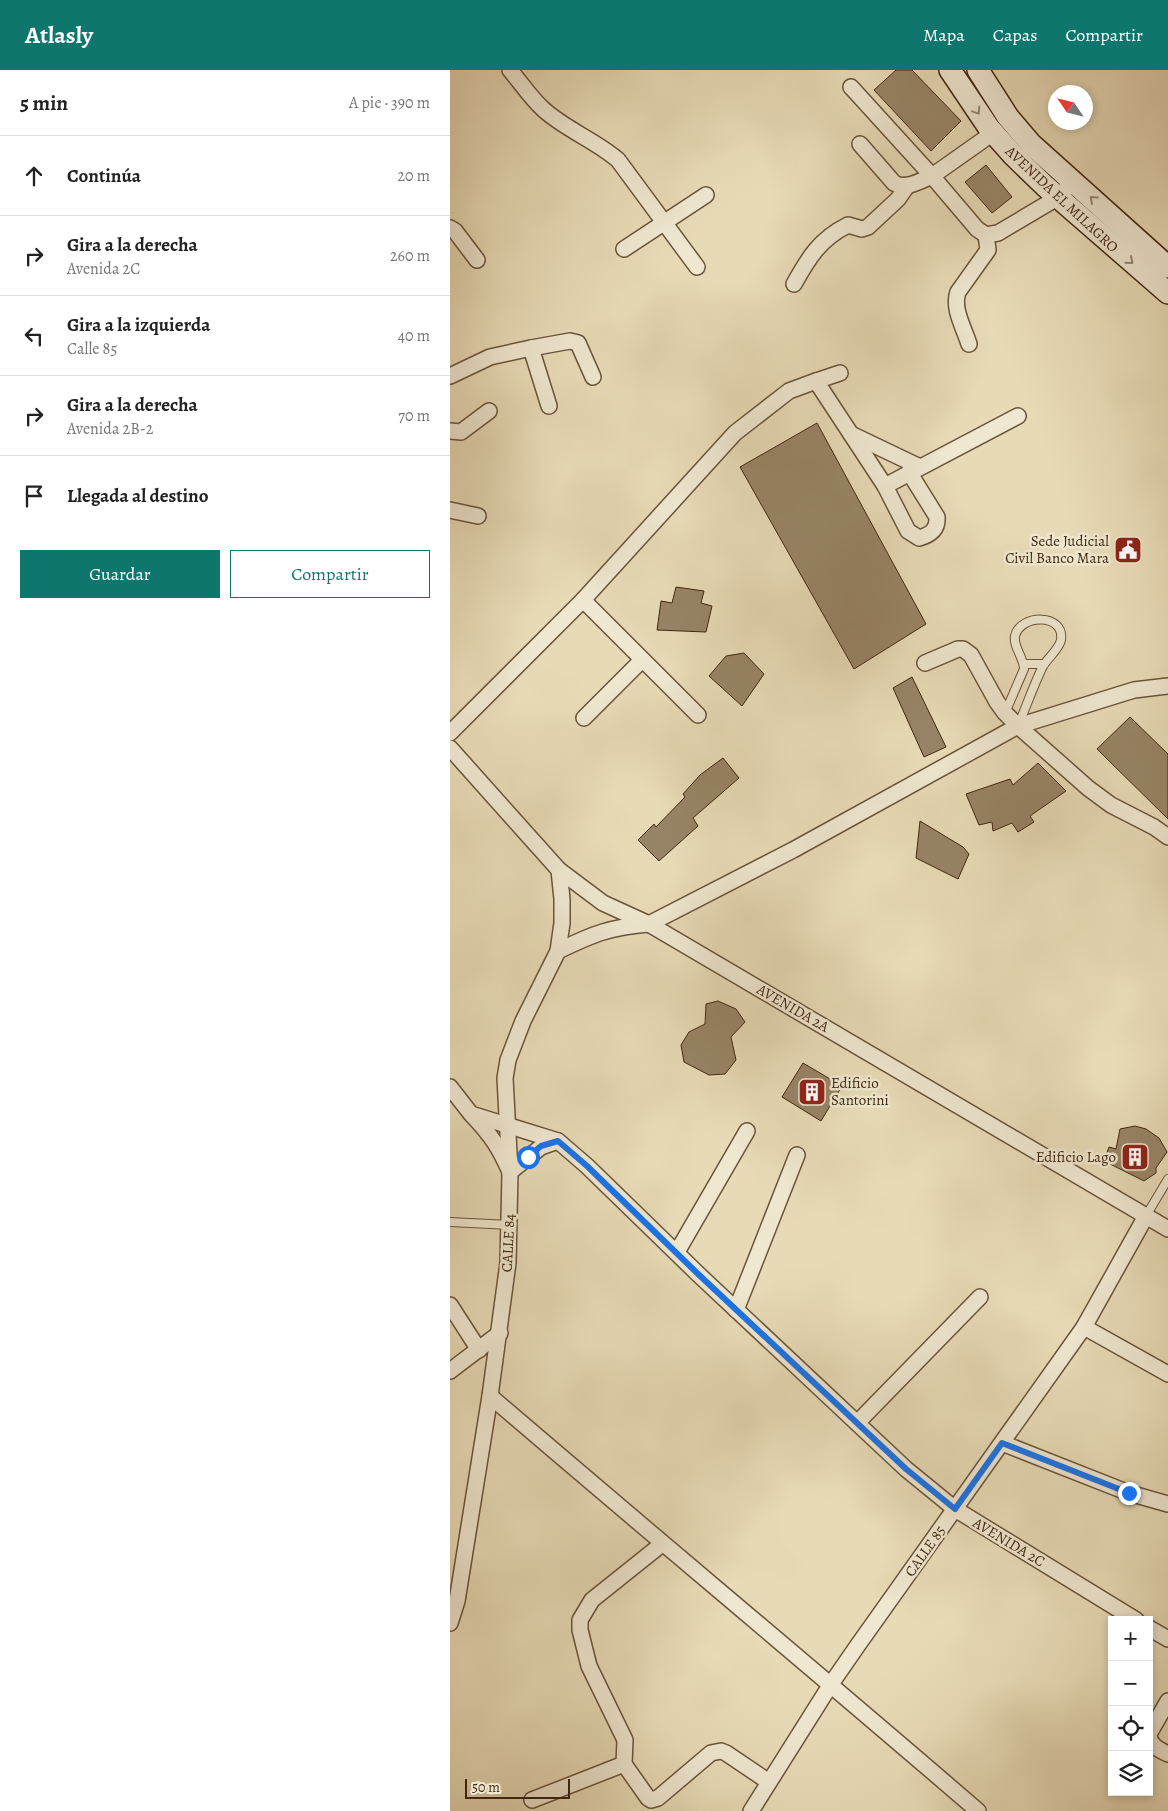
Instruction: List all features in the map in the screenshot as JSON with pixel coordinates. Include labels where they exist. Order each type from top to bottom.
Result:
[{"type":"main road","name":"AVENIDA EL MILAGRO","points":[[950,70],[993,133],[1014,156],[1057,198],[1168,293]]},
{"type":"main road","name":"AVENIDA EL MILAGRO","points":[[978,70],[1014,124],[1031,144],[1168,267]]},
{"type":"street","points":[[510,70],[544,110],[560,122],[604,148],[618,160],[697,267]]},
{"type":"street","points":[[852,87],[977,229],[986,235],[998,233],[1057,198],[1073,182]]},
{"type":"street","points":[[860,144],[894,183],[900,186],[907,186],[932,176],[993,133]]},
{"type":"street","points":[[794,284],[809,257],[834,232],[848,225],[862,229],[868,227],[898,199],[907,186]]},
{"type":"street","points":[[624,249],[706,195]]},
{"type":"street","points":[[450,228],[455,231],[477,260]]},
{"type":"street","points":[[969,344],[956,306],[956,298],[958,292],[988,250],[986,235]]},
{"type":"street","points":[[450,376],[490,357],[574,341],[578,343],[593,377]]},
{"type":"street","points":[[531,348],[549,406]]},
{"type":"street","points":[[450,733],[583,600],[735,433],[789,391],[840,373]]},
{"type":"street","points":[[816,381],[885,486],[908,530],[919,538],[933,531],[937,525],[936,518],[915,469],[851,434]]},
{"type":"street","points":[[450,431],[462,432],[489,410]]},
{"type":"street","points":[[885,486],[1018,416]]},
{"type":"street","points":[[450,510],[478,516]]},
{"type":"street","points":[[583,600],[698,715]]},
{"type":"street","points":[[925,663],[958,649],[968,652],[1005,713],[1018,726],[1088,788],[1111,805],[1154,827],[1168,837]]},
{"type":"street","points":[[584,718],[642,660]]},
{"type":"street","points":[[558,951],[600,931],[623,926],[649,924],[793,850],[1018,726],[1134,690],[1168,686]]},
{"type":"street","name":"AVENIDA 2A","points":[[450,748],[559,870],[603,903],[649,924],[1168,1229]]},
{"type":"street","name":"CALLE 84","points":[[450,1623],[457,1602],[500,1333],[508,1263],[510,1172],[504,1078],[508,1060],[523,1021],[558,951],[562,923],[559,870]]},
{"type":"street","points":[[450,1088],[489,1133],[500,1149],[510,1172],[541,1146],[558,1141]]},
{"type":"street","name":"AVENIDA 2C","points":[[471,1114],[558,1141],[587,1166],[736,1310],[906,1469],[955,1509],[1129,1616]]},
{"type":"street","points":[[677,1252],[747,1131]]},
{"type":"street","points":[[736,1310],[797,1155]]},
{"type":"street","name":"CALLE 85","points":[[751,1811],[831,1684],[1084,1326],[1146,1216]]},
{"type":"street","points":[[857,1423],[980,1296]]},
{"type":"street","points":[[450,1305],[479,1350]]},
{"type":"street","points":[[1084,1326],[1168,1374]]},
{"type":"street","points":[[450,1371],[500,1333]]},
{"type":"street","points":[[490,1396],[662,1544],[831,1684],[978,1811]]},
{"type":"street","points":[[1002,1443],[1129,1493],[1168,1504]]},
{"type":"street","points":[[662,1544],[592,1600],[580,1620],[580,1630],[589,1666],[625,1740],[624,1764],[651,1800],[658,1798],[711,1753],[716,1751],[726,1753],[769,1782]]},
{"type":"street","points":[[1153,1630],[1168,1639]]},
{"type":"street","points":[[1153,1728],[1168,1701]]},
{"type":"street","points":[[1153,1745],[1168,1754]]},
{"type":"street","points":[[532,1800],[624,1764]]},
{"type":"lane","points":[[1005,713],[1024,669],[1015,636],[1022,626],[1038,619],[1053,622],[1061,632],[1060,643],[1044,664],[1018,726]]},
{"type":"lane","points":[[1024,664],[1044,664]]},
{"type":"lane","points":[[1146,1216],[1168,1180]]},
{"type":"lane","points":[[450,1222],[510,1225]]},
{"type":"building","points":[[896,70],[912,70],[961,121],[931,151],[874,90]]},
{"type":"building","points":[[986,165],[1012,197],[992,213],[965,182]]},
{"type":"building","points":[[817,423],[926,624],[854,669],[740,467]]},
{"type":"building","points":[[676,587],[704,591],[701,603],[712,606],[706,632],[657,630],[661,601],[672,603]]},
{"type":"building","points":[[744,653],[764,674],[742,706],[709,676],[726,656]]},
{"type":"building","points":[[912,677],[946,747],[924,757],[893,688]]},
{"type":"building","points":[[1130,717],[1168,754],[1168,819],[1097,749]]},
{"type":"building","points":[[723,758],[739,778],[693,818],[698,826],[659,861],[638,840],[654,824],[656,827],[685,797],[683,794],[700,775]]},
{"type":"building","points":[[1038,763],[1066,791],[1030,816],[1034,822],[1018,832],[1012,823],[993,831],[992,822],[979,825],[966,794],[1010,779],[1013,785]]},
{"type":"building","points":[[920,821],[963,847],[969,854],[958,879],[916,858]]},
{"type":"building","points":[[718,1001],[736,1009],[745,1022],[731,1037],[736,1060],[725,1074],[709,1075],[684,1062],[681,1045],[689,1032],[705,1024],[706,1004]]},
{"type":"building","name":"Edificio Santorini","points":[[803,1063],[842,1086],[821,1121],[782,1097]]},
{"type":"building","name":"Edificio Lago","points":[[1135,1126],[1146,1129],[1159,1138],[1167,1152],[1156,1168],[1156,1173],[1144,1181],[1104,1161],[1109,1147],[1116,1149],[1120,1129]]},
{"type":"place","name":"Sede Judicial Civil Banco Mara","points":[[1128,550]]},
{"type":"place","name":"Edificio Santorini","points":[[812,1092]]},
{"type":"place","name":"Edificio Lago","points":[[1135,1157]]},
{"type":"route","points":[[528,1157],[541,1146],[558,1141],[587,1166],[697,1273],[906,1469],[955,1509],[1002,1443],[1129,1493]]}]
